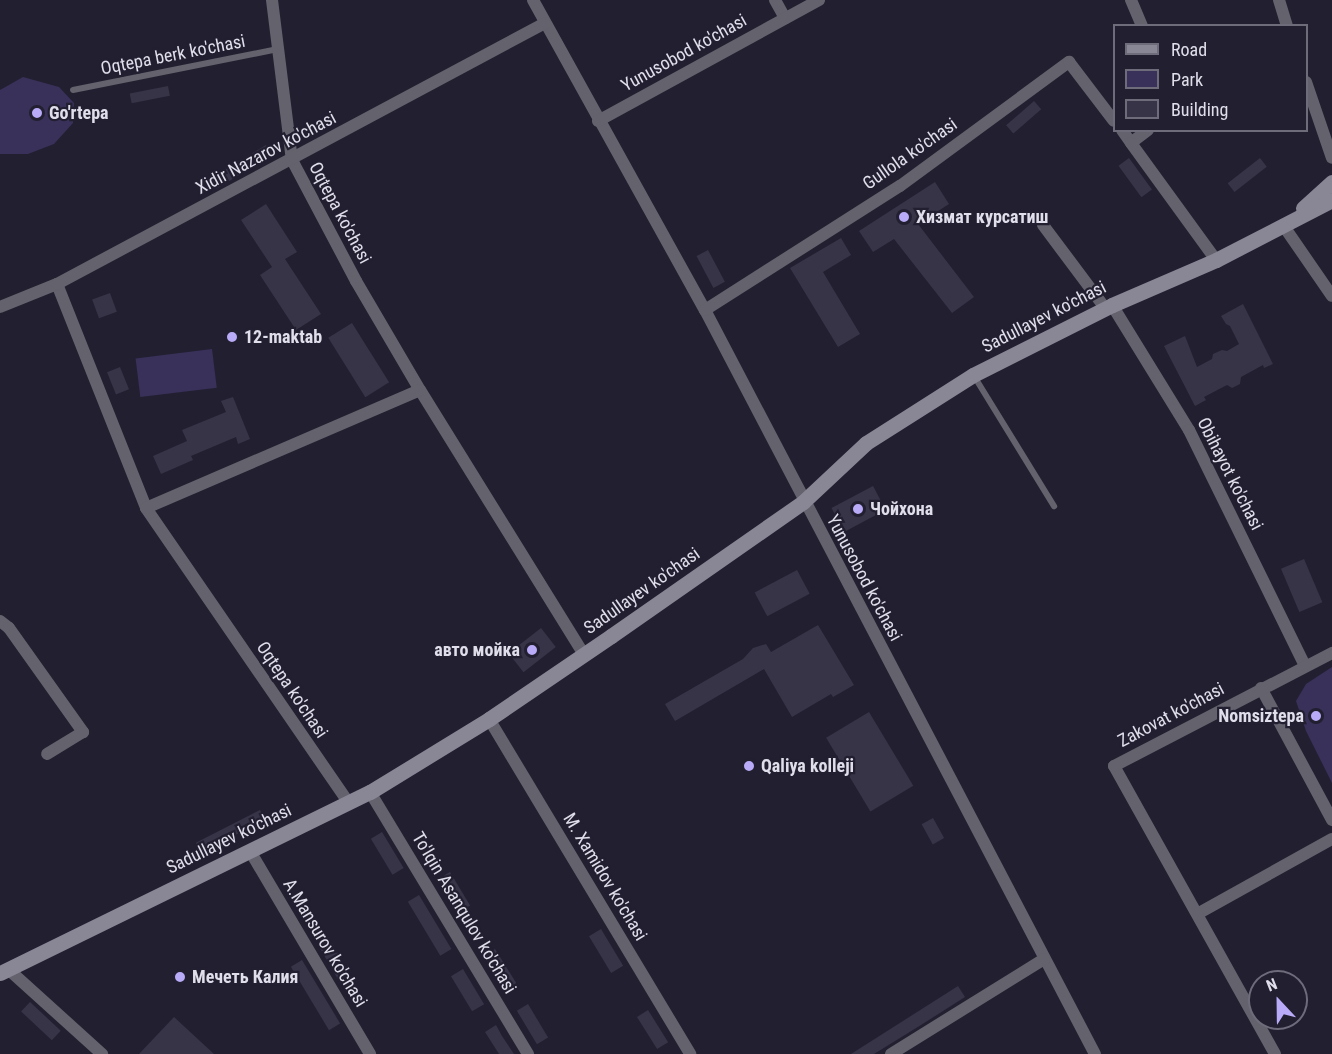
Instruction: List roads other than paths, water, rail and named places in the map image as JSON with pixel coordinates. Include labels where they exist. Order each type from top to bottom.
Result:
[{"type":"main road","name":"Sadullayev ko'chasi","points":[[1283,225],[1332,182]]},
{"type":"main road","name":"Sadullayev ko'chasi","points":[[3,970],[370,792],[489,719],[584,654],[803,502],[866,443],[973,375],[1109,306],[1216,260],[1332,200]]},
{"type":"street","name":"Oqtepa ko'chasi","points":[[272,0],[292,160],[356,281],[420,390],[584,654]]},
{"type":"street","name":"Yunusobod ko'chasi","points":[[533,0],[598,121],[705,310],[803,502],[1095,1054]]},
{"type":"street","points":[[775,0],[785,18]]},
{"type":"street","name":"Yunusobod ko'chasi","points":[[598,121],[819,0]]},
{"type":"street","points":[[1131,0],[1141,24]]},
{"type":"street","points":[[1279,0],[1286,24]]},
{"type":"street","name":"Xidir Nazarov ko'chasi","points":[[0,307],[57,284],[545,23]]},
{"type":"street","name":"Gullola ko'chasi","points":[[705,310],[900,186],[1070,62],[1113,120]]},
{"type":"street","points":[[1308,88],[1332,158]]},
{"type":"street","points":[[1123,132],[1216,260]]},
{"type":"street","points":[[1131,143],[1145,132]]},
{"type":"street","name":"Obihayot ko'chasi","points":[[1043,225],[1109,306],[1189,430],[1305,666]]},
{"type":"street","points":[[1283,225],[1332,296]]},
{"type":"street","name":"Oqtepa ko'chasi","points":[[57,284],[146,508],[348,802]]},
{"type":"street","points":[[146,508],[420,390]]},
{"type":"street","points":[[0,621],[9,628],[83,732],[47,754]]},
{"type":"street","name":"Zakovat ko'chasi","points":[[1275,1054],[1199,913],[1114,766],[1332,653]]},
{"type":"street","points":[[1261,688],[1332,820]]},
{"type":"street","name":"M. Xamidov ko'chasi","points":[[489,719],[690,1054]]},
{"type":"street","name":"To'lqin Asanqulov ko'chasi","points":[[370,792],[528,1054]]},
{"type":"street","points":[[1199,913],[1332,839]]},
{"type":"street","name":"A.Mansurov ko'chasi","points":[[250,851],[370,1054]]},
{"type":"street","points":[[891,1054],[1044,959]]},
{"type":"street","points":[[3,970],[102,1054]]},
{"type":"lane","name":"Oqtepa berk ko'chasi","points":[[73,90],[278,50]]},
{"type":"lane","points":[[973,375],[1054,506]]},
{"type":"place","name":"Go'rtepa","points":[[37,113]]},
{"type":"place","name":"Хизмат курсатиш","points":[[904,217]]},
{"type":"place","name":"12-maktab","points":[[232,337]]},
{"type":"place","name":"Чойхона","points":[[858,509]]},
{"type":"place","name":"авто мойка","points":[[532,650]]},
{"type":"place","name":"Nomsiztepa","points":[[1316,716]]},
{"type":"place","name":"Qaliya kolleji","points":[[749,766]]},
{"type":"place","name":"Мечеть Калия","points":[[180,977]]}]
